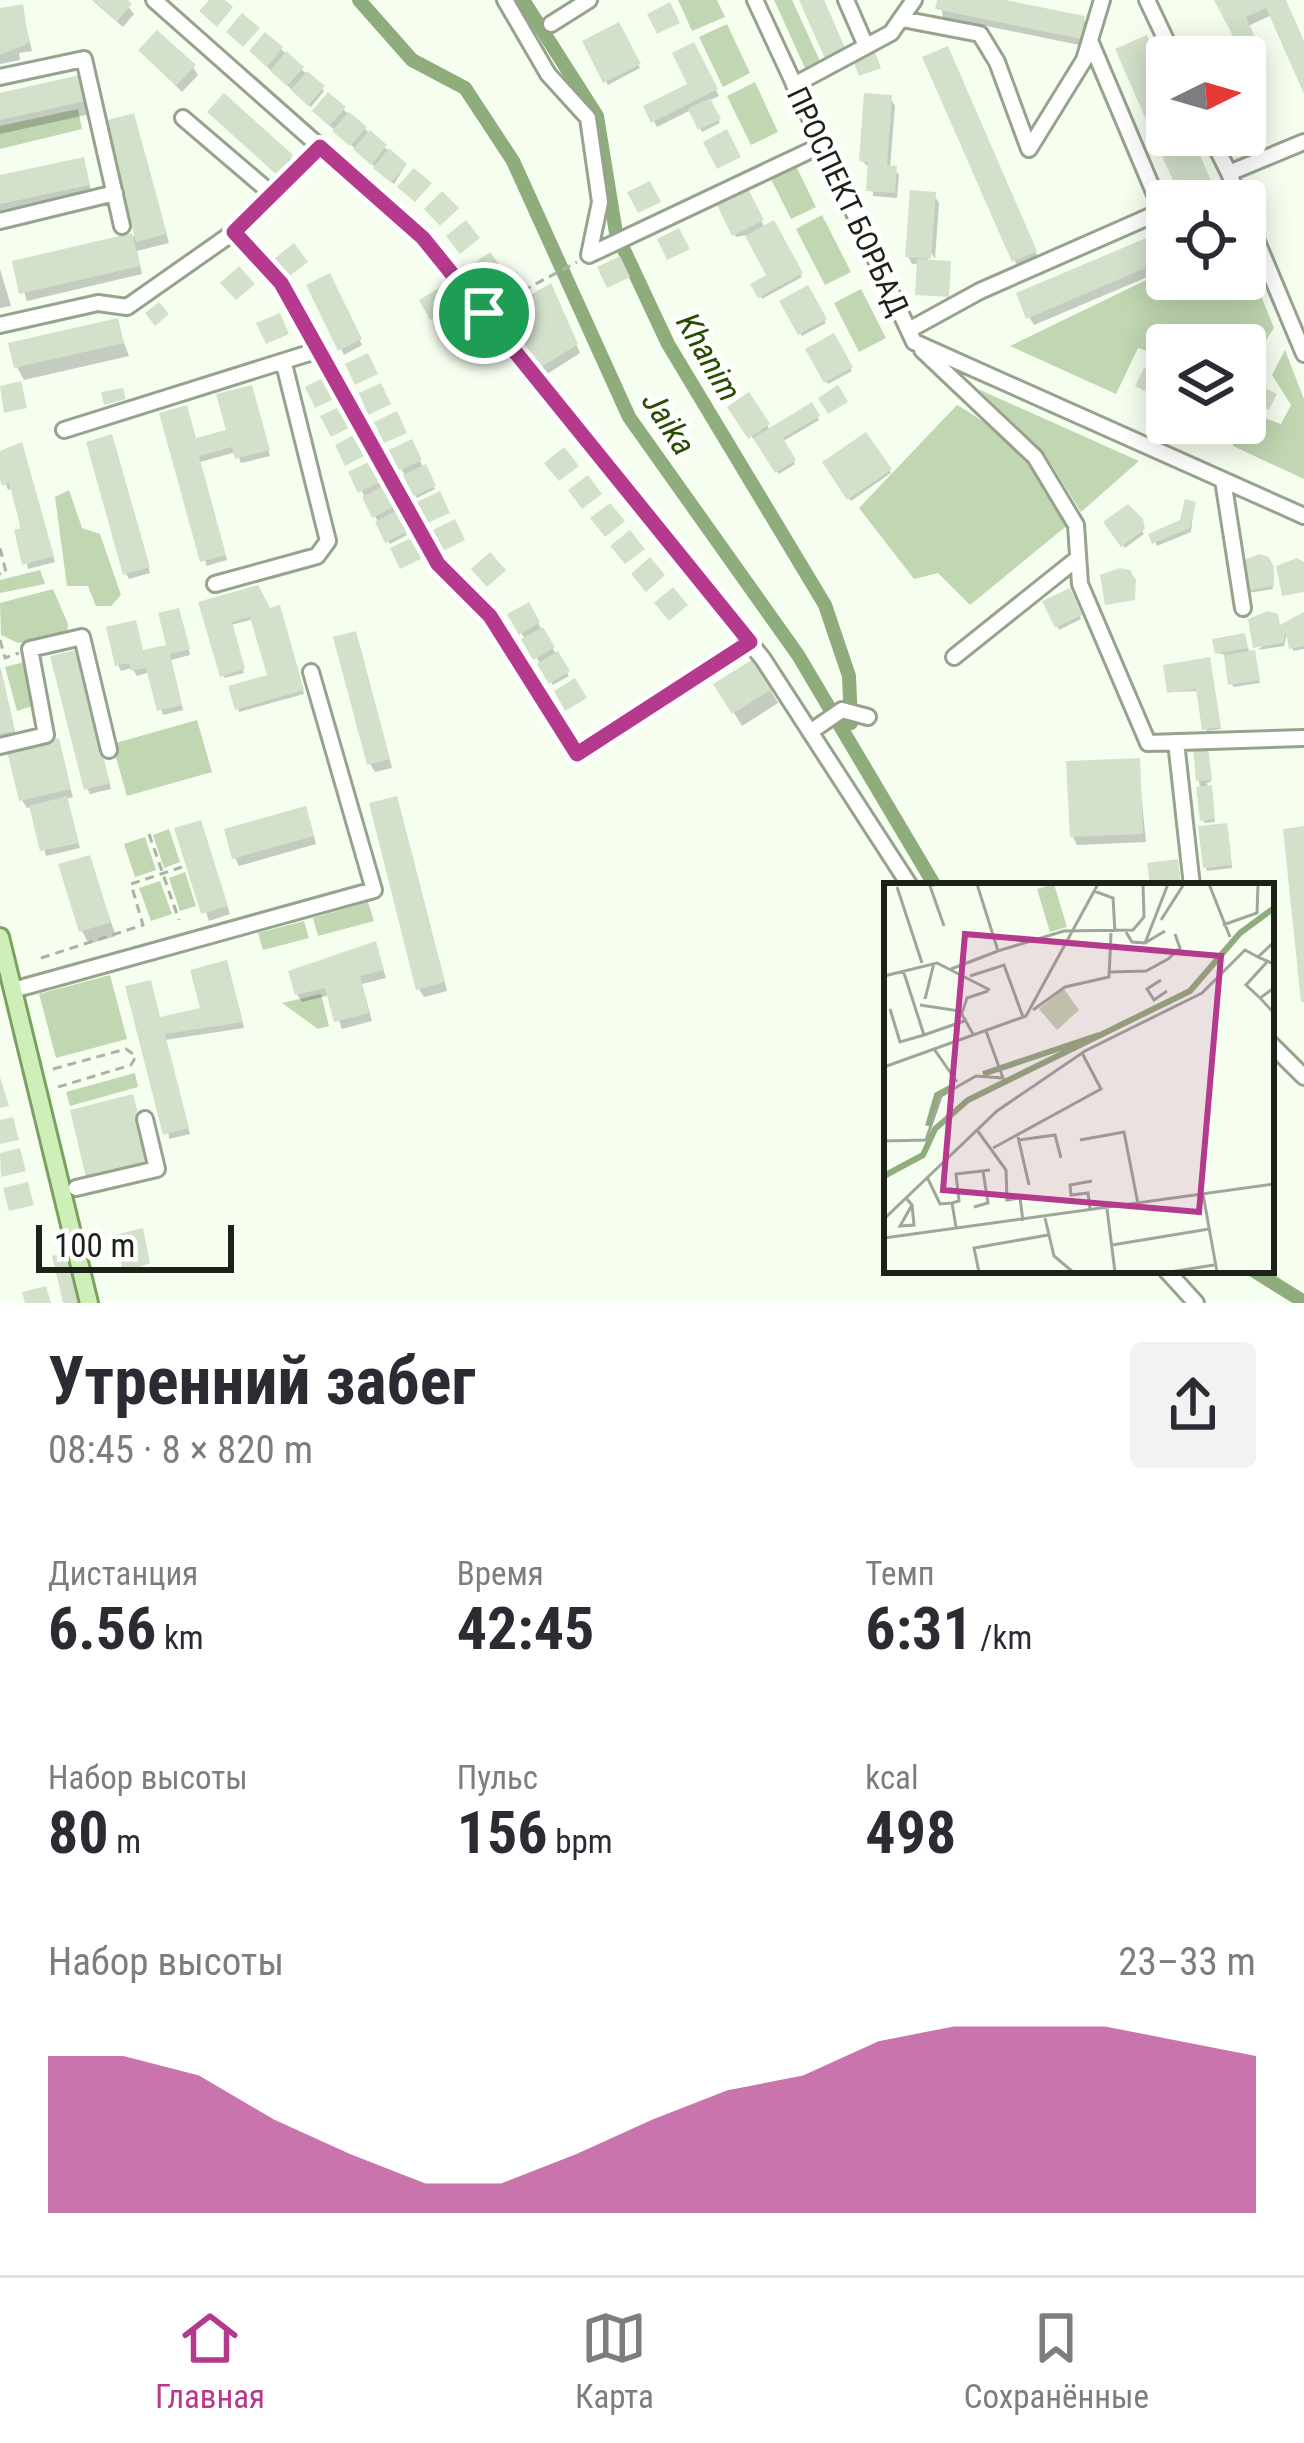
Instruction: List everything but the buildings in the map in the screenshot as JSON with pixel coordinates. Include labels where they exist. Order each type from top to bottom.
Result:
[{"type":"main road","points":[[0,937],[89,1303]]},
{"type":"street","points":[[154,0],[423,238],[750,642],[908,883]]},
{"type":"street","points":[[505,0],[548,74],[588,118],[600,202],[589,255]]},
{"type":"street","points":[[551,24],[589,0]]},
{"type":"street","name":"ПРОСПЕКТ БОРБАД","points":[[755,0],[911,336],[1304,515]]},
{"type":"street","points":[[846,0],[866,46]]},
{"type":"street","points":[[794,85],[891,33],[914,0]]},
{"type":"street","points":[[902,19],[980,34],[997,62],[1029,149],[1091,44],[1102,0]]},
{"type":"street","points":[[1147,0],[1164,36]]},
{"type":"street","points":[[1091,44],[1162,211],[980,291],[911,336],[1034,457],[1076,526],[1080,584],[1148,743],[1304,738]]},
{"type":"street","points":[[0,77],[84,59],[122,226]]},
{"type":"street","points":[[183,118],[272,194]]},
{"type":"street","points":[[1228,173],[1304,142]]},
{"type":"street","points":[[589,255],[822,145]]},
{"type":"street","points":[[0,325],[98,303],[127,307],[234,232],[320,147]]},
{"type":"street","points":[[1220,156],[1231,180]]},
{"type":"street","points":[[0,221],[115,193]]},
{"type":"street","points":[[234,232],[281,283],[438,564],[490,616],[577,754],[750,642]]},
{"type":"street","points":[[1266,263],[1304,354]]},
{"type":"street","points":[[64,430],[319,350]]},
{"type":"street","points":[[215,584],[317,556],[328,541],[284,364]]},
{"type":"street","points":[[1223,480],[1243,608]]},
{"type":"street","points":[[954,657],[1078,558]]},
{"type":"street","points":[[0,746],[46,736],[30,649],[82,637],[109,750]]},
{"type":"street","points":[[13,990],[374,890],[310,672]]},
{"type":"street","points":[[810,731],[842,710],[868,717]]},
{"type":"street","points":[[1176,742],[1192,883]]},
{"type":"street","points":[[1274,1047],[1304,1077]]},
{"type":"street","points":[[76,1188],[157,1169],[145,1119]]},
{"type":"street","points":[[1169,1273],[1196,1303]]},
{"type":"path","points":[[484,313],[589,255]]},
{"type":"path","points":[[0,548],[6,572],[0,574]]},
{"type":"path","points":[[0,640],[4,658],[30,649]]},
{"type":"path","points":[[149,834],[179,920]]},
{"type":"path","points":[[41,958],[143,925],[131,884],[182,867]]},
{"type":"path","points":[[53,1069],[126,1049],[136,1057],[130,1065],[58,1087]]},
{"type":"green space","points":[[678,0],[717,0],[725,17],[692,31]]},
{"type":"green space","points":[[774,0],[792,0],[820,61],[805,68]]},
{"type":"green space","points":[[727,24],[750,73],[723,87],[699,37]]},
{"type":"green space","points":[[755,82],[778,132],[751,145],[727,96]]},
{"type":"green space","points":[[78,109],[82,129],[0,149],[0,126]]},
{"type":"green space","points":[[796,166],[816,207],[791,219],[771,179]]},
{"type":"green space","points":[[822,215],[851,272],[825,285],[796,229]]},
{"type":"green space","points":[[1146,280],[1146,300],[1263,300],[1274,328],[1266,340],[1266,324],[1146,324],[1146,351],[1138,348],[1116,394],[1010,346]]},
{"type":"green space","points":[[861,289],[886,338],[859,352],[834,303]]},
{"type":"green space","points":[[1285,350],[1304,399],[1304,479],[1233,446],[1266,444],[1266,419],[1281,424],[1291,405],[1272,375]]},
{"type":"green space","points":[[978,389],[1139,461],[1081,512],[1045,454]]},
{"type":"green space","points":[[957,405],[1022,456],[1069,524],[970,605],[938,573],[914,579],[859,508]]},
{"type":"green space","points":[[69,490],[82,528],[100,534],[121,595],[111,606],[96,606],[88,586],[67,586],[55,497]]},
{"type":"green space","points":[[40,570],[45,584],[0,593],[0,580]]},
{"type":"green space","points":[[53,589],[68,624],[67,636],[18,643],[1,635],[0,603]]},
{"type":"green space","points":[[24,662],[36,705],[17,711],[5,667]]},
{"type":"green space","points":[[197,720],[212,772],[127,796],[112,744]]},
{"type":"green space","points":[[169,829],[180,862],[164,868],[153,835]]},
{"type":"green space","points":[[145,837],[156,870],[135,877],[124,844]]},
{"type":"green space","points":[[185,872],[196,906],[180,911],[169,878]]},
{"type":"green space","points":[[160,881],[172,914],[151,921],[139,888]]},
{"type":"green space","points":[[368,902],[374,921],[318,936],[313,918]]},
{"type":"green space","points":[[304,921],[309,938],[263,950],[258,933]]},
{"type":"green space","points":[[110,975],[127,1039],[56,1058],[39,994]]},
{"type":"green space","points":[[321,994],[329,1026],[318,1029],[282,1003]]},
{"type":"green space","points":[[135,1073],[138,1087],[70,1106],[66,1092]]},
{"type":"waterway","name":"Jaika","points":[[359,0],[412,60],[465,88],[513,161],[629,417],[798,655],[933,883]]},
{"type":"waterway","name":"Khanim","points":[[523,0],[597,116],[616,233],[668,344],[825,605],[849,676],[851,723]]},
{"type":"waterway","name":"Jaika","points":[[1258,1273],[1304,1302]]},
{"type":"route","points":[[320,147],[423,238],[484,313],[750,642],[577,754],[490,616],[438,564],[281,283],[234,232],[320,147]]}]
